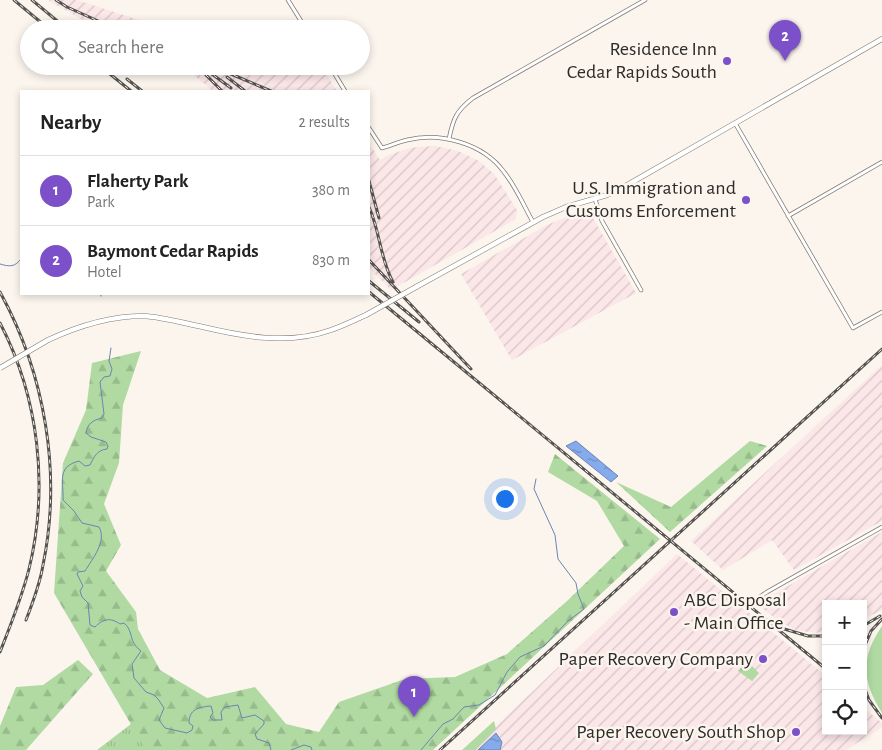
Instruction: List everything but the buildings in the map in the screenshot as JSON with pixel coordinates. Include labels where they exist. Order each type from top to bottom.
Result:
[{"type":"street","points":[[288,0],[300,20]]},
{"type":"street","points":[[449,139],[453,120],[468,102],[646,0]]},
{"type":"street","points":[[0,368],[48,340],[80,326],[118,318],[159,318],[246,337],[281,339],[309,336],[330,331],[366,315],[533,222],[559,210],[607,196],[630,184],[882,39]]},
{"type":"street","points":[[336,75],[345,90]]},
{"type":"street","points":[[735,124],[853,328],[882,312]]},
{"type":"street","points":[[370,130],[382,148],[415,138],[437,137],[449,139],[474,148],[504,171],[533,222]]},
{"type":"street","points":[[788,216],[882,162]]},
{"type":"street","points":[[595,199],[602,221],[641,290]]},
{"type":"street","points":[[747,606],[767,592],[882,527]]},
{"type":"shaded area","points":[[77,0],[139,20],[83,20],[49,1]]},
{"type":"shaded area","points":[[194,75],[327,75],[336,90],[212,90]]},
{"type":"shaded area","points":[[370,145],[380,160],[406,149],[435,146],[458,151],[479,161],[494,174],[517,210],[516,219],[391,290],[370,269]]},
{"type":"shaded area","points":[[592,210],[593,218],[636,293],[512,360],[461,274],[547,225],[571,215]]},
{"type":"shaded area","points":[[882,365],[882,521],[794,570],[772,540],[723,570],[691,541]]},
{"type":"shaded area","points":[[882,532],[882,610],[867,617],[867,600],[822,600],[822,632],[815,633],[796,630],[780,622],[757,604]]},
{"type":"shaded area","points":[[677,554],[822,673],[822,735],[867,735],[867,710],[882,723],[882,727],[846,750],[471,750]]},
{"type":"green space","points":[[141,351],[123,405],[119,463],[104,504],[121,545],[106,571],[136,612],[138,629],[160,670],[207,698],[255,687],[286,724],[319,732],[339,702],[405,679],[455,677],[507,654],[567,601],[624,546],[597,501],[548,472],[555,454],[660,539],[433,750],[146,750],[54,593],[63,463],[86,410],[92,363]]},
{"type":"green space","points":[[750,441],[767,446],[670,532],[616,482],[671,507]]},
{"type":"green space","points":[[882,626],[882,713],[867,680],[867,659]]},
{"type":"green space","points":[[78,660],[93,674],[26,750],[0,750],[0,726],[16,687],[43,685]]},
{"type":"green space","points":[[747,661],[759,673],[752,681],[738,671]]},
{"type":"green space","points":[[144,714],[165,750],[97,750]]},
{"type":"green space","points":[[494,721],[496,729],[475,750],[462,750]]},
{"type":"water","points":[[576,441],[618,476],[611,482],[566,446]]},
{"type":"water","points":[[496,733],[502,742],[500,750],[478,750]]},
{"type":"waterway","points":[[0,264],[12,266],[20,260]]},
{"type":"waterway","points":[[111,348],[109,361],[112,369],[110,376],[104,377],[100,382],[104,414],[102,418],[93,421],[89,425],[86,433],[91,437],[106,442],[107,449],[98,452],[90,465],[85,466],[79,461],[67,467],[63,476],[63,500],[82,523],[99,527],[101,532],[100,544],[95,555],[85,571],[78,572],[77,574],[83,586],[80,591],[82,597],[88,603],[90,625],[95,627],[101,622],[110,620],[120,624],[124,623],[127,626],[134,644],[141,651],[132,664],[134,678],[146,692],[154,695],[164,708],[159,720],[165,728],[187,733],[192,730],[193,726],[189,723],[189,718],[195,710],[211,706],[213,713],[210,717],[213,720],[222,720],[221,712],[225,707],[238,705],[242,718],[255,715],[264,721],[264,724],[255,734],[257,739],[269,743],[271,750]]},
{"type":"waterway","points":[[421,750],[443,724],[453,719],[464,707],[479,705],[495,695],[507,672],[520,657],[544,646],[568,621],[584,609],[576,583],[558,559],[555,535],[534,489],[536,479]]},
{"type":"waterway","points":[[291,750],[304,745],[311,747],[312,750]]},
{"type":"railway","points":[[14,0],[38,20]]},
{"type":"railway","points":[[32,0],[56,20]]},
{"type":"railway","points":[[56,0],[96,20]]},
{"type":"railway","points":[[111,75],[130,90]]},
{"type":"railway","points":[[206,75],[221,90]]},
{"type":"railway","points":[[213,75],[231,88]]},
{"type":"railway","points":[[233,75],[269,90]]},
{"type":"railway","points":[[227,77],[244,90]]},
{"type":"railway","points":[[127,79],[141,90]]},
{"type":"railway","points":[[370,185],[379,218]]},
{"type":"railway","points":[[370,209],[385,264],[393,282]]},
{"type":"railway","points":[[370,261],[471,369]]},
{"type":"railway","points":[[370,282],[419,322]]},
{"type":"railway","points":[[0,292],[16,324],[28,356],[46,425],[50,460],[51,495],[43,565],[34,600],[26,620]]},
{"type":"railway","points":[[370,293],[822,666]]},
{"type":"railway","points":[[0,323],[24,382],[32,412],[37,443],[39,475],[35,538],[29,569],[20,600],[0,652]]},
{"type":"railway","points":[[440,750],[882,349]]},
{"type":"railway","points":[[867,624],[880,616]]},
{"type":"railway","points":[[865,645],[871,631],[882,619]]},
{"type":"railway","points":[[781,628],[808,636],[822,636]]},
{"type":"railway","points":[[865,690],[869,700],[882,718]]},
{"type":"place","name":"Residence Inn Cedar Rapids South","points":[[727,61]]},
{"type":"place","name":"Baymont Cedar Rapids","points":[[785,61]]},
{"type":"place","name":"U.S. Immigration and Customs Enforcement","points":[[746,200]]},
{"type":"place","name":"ABC Disposal - Main Office","points":[[674,612]]},
{"type":"place","name":"Paper Recovery Company","points":[[763,659]]},
{"type":"place","name":"Flaherty Park","points":[[414,717]]},
{"type":"place","name":"Paper Recovery South Shop","points":[[796,732]]}]
